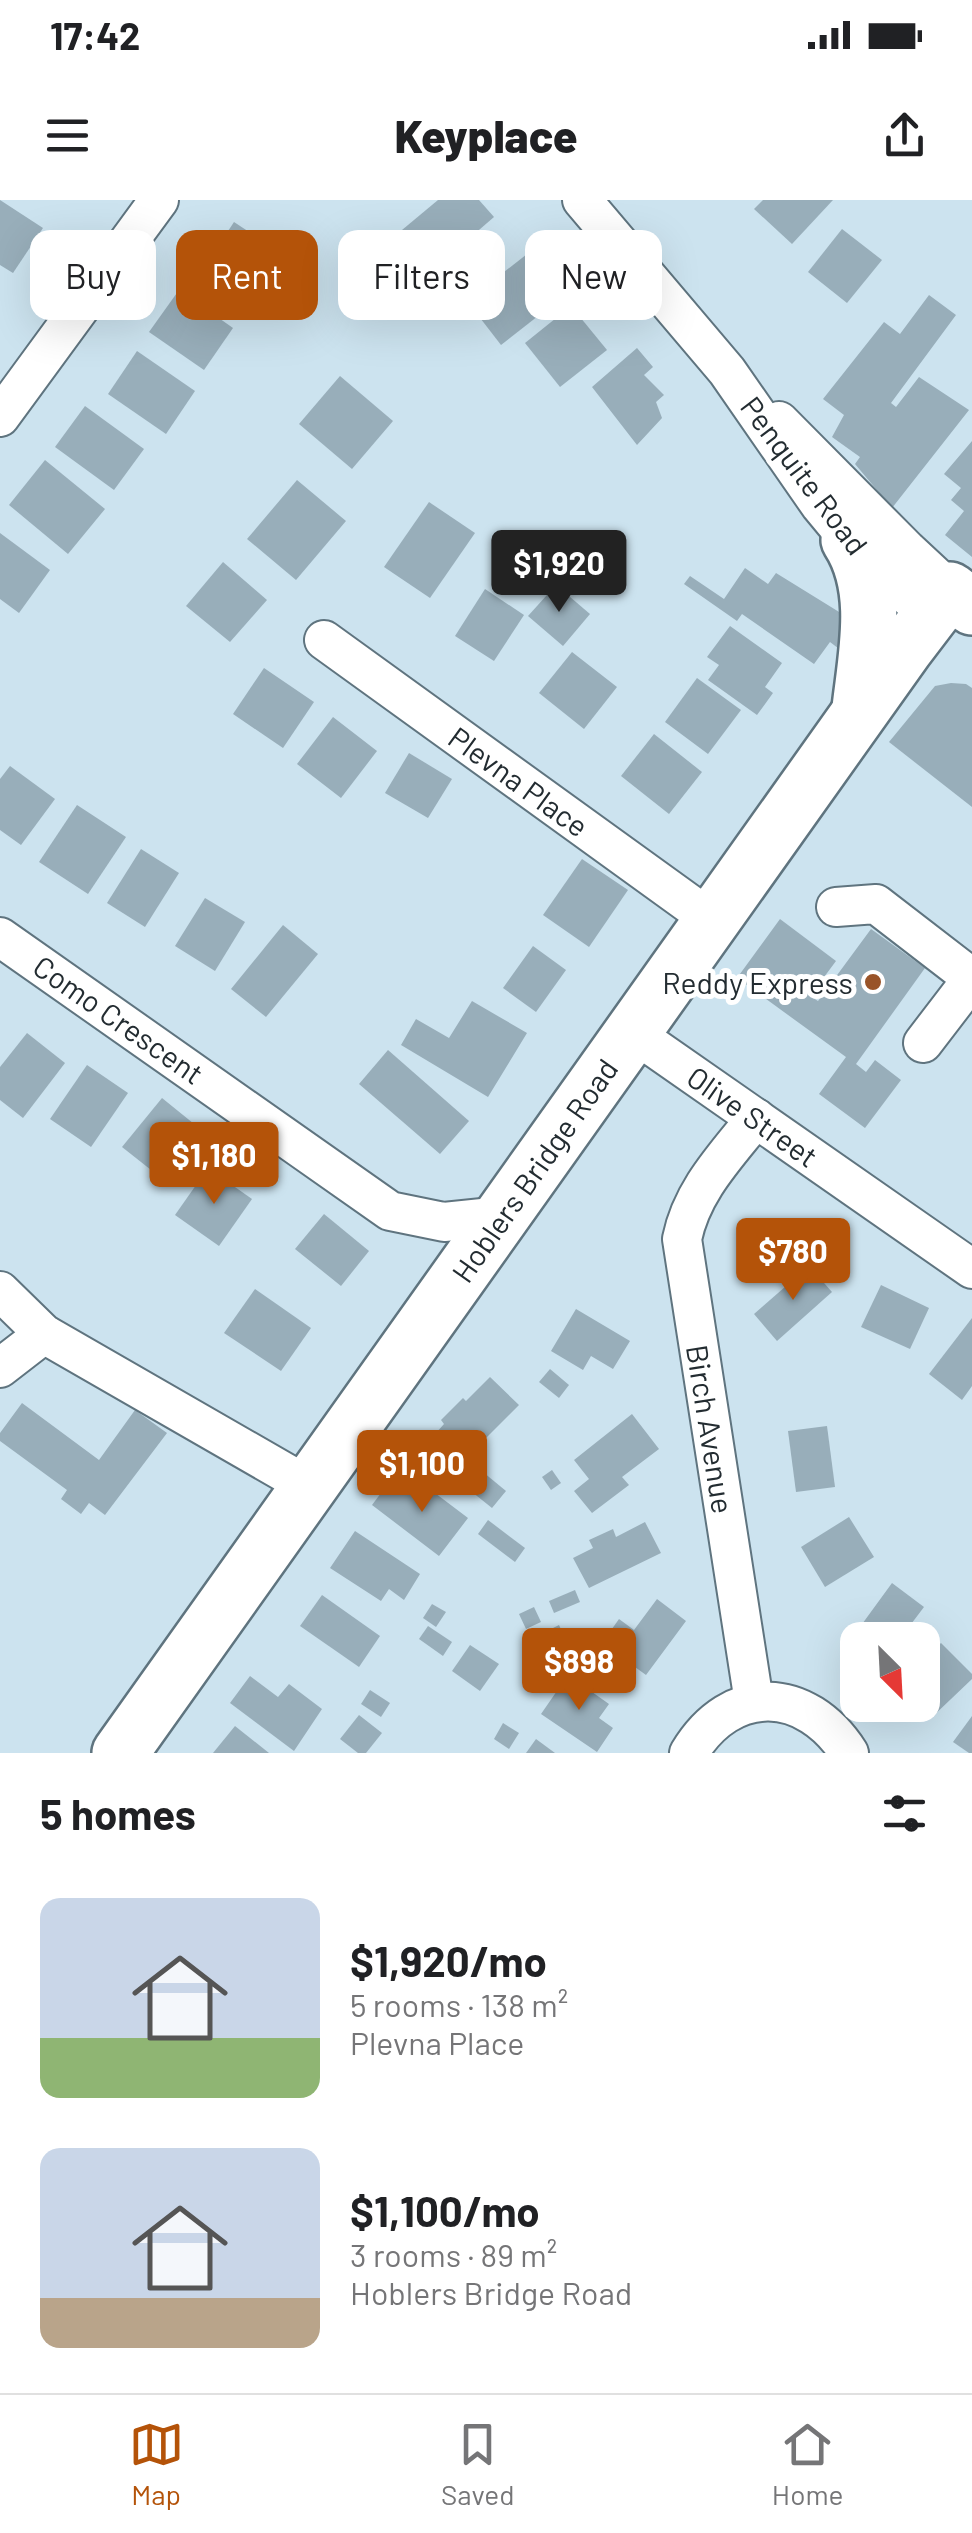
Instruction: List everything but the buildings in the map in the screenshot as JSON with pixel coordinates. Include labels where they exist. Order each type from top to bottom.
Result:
[{"type":"highway","points":[[850,540],[863,572],[868,610],[859,716]]},
{"type":"highway","name":"Hoblers Bridge Road","points":[[120,1753],[859,716],[956,616]]},
{"type":"street","points":[[0,417],[159,200]]},
{"type":"street","name":"Penquite Road","points":[[582,200],[727,371],[956,616]]},
{"type":"street","name":"Penquite Road","points":[[727,371],[789,464],[850,540],[956,616]]},
{"type":"street","name":"Plevna Place","points":[[324,640],[712,921]]},
{"type":"street","points":[[836,907],[876,904],[972,979],[923,1043]]},
{"type":"street","name":"Como Crescent","points":[[0,937],[390,1211],[444,1222],[502,1216]]},
{"type":"street","name":"Olive Street","points":[[632,1032],[972,1269]]},
{"type":"street","name":"Birch Avenue","points":[[754,1702],[682,1239],[686,1216],[700,1189],[756,1118]]},
{"type":"street","points":[[0,1291],[44,1334],[310,1486]]},
{"type":"street","points":[[0,1368],[44,1334]]},
{"type":"street","points":[[688,1753],[701,1732],[724,1713],[754,1702],[781,1702],[810,1711],[834,1729],[850,1753]]},
{"type":"place","name":"Reddy Express","points":[[873,982]]}]
